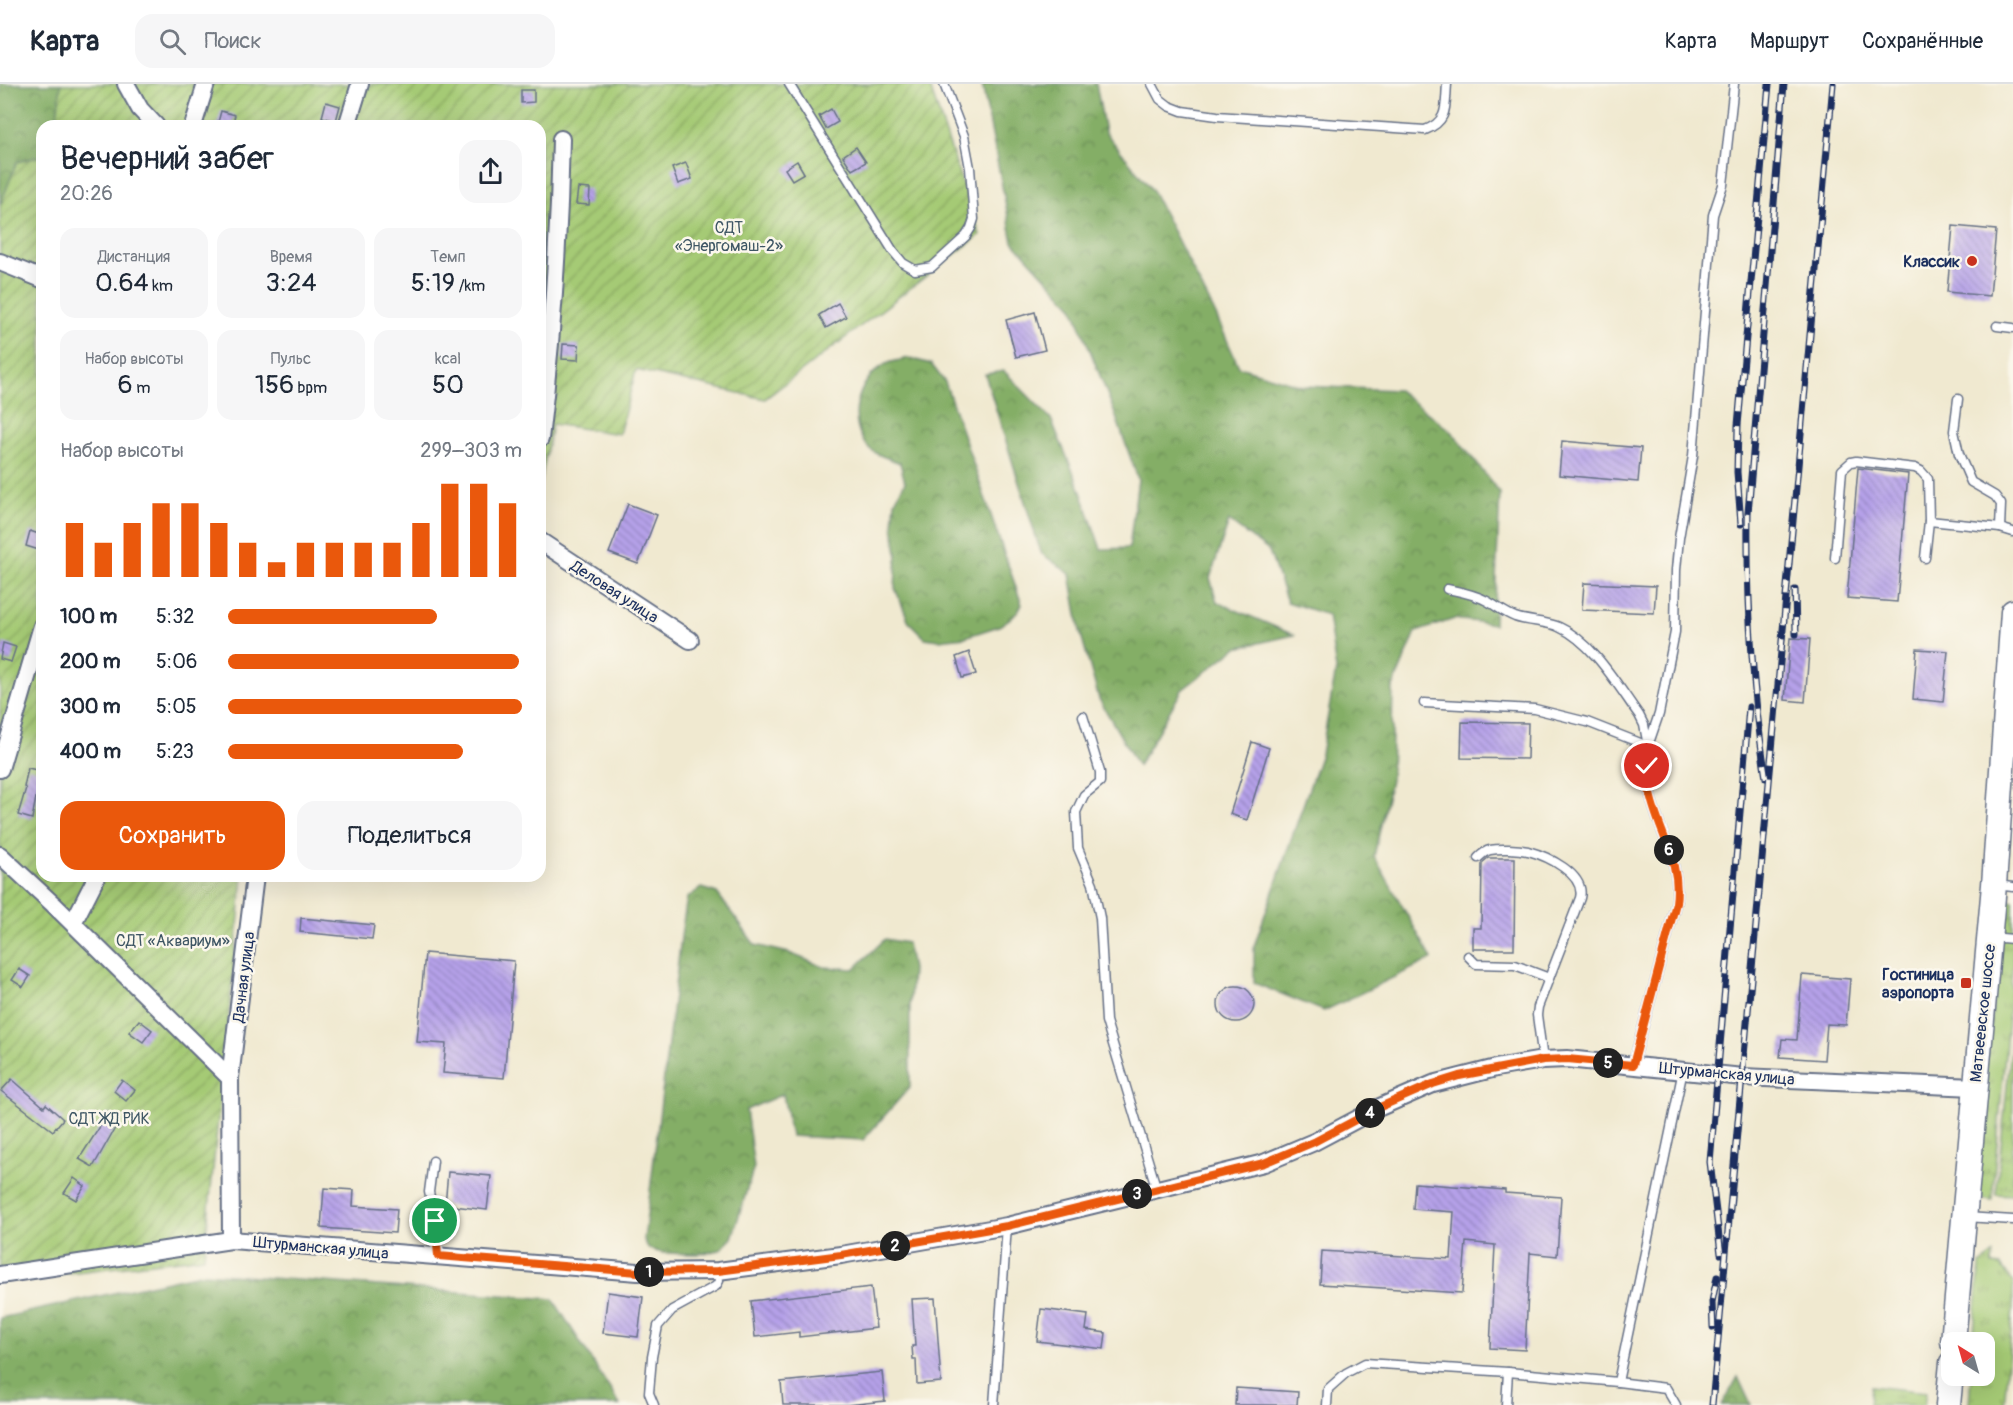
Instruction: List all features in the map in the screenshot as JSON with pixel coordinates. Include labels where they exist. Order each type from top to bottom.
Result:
[{"type":"main road","name":"Матвеевское шоссе","points":[[1954,1332],[1989,937],[2004,886],[2013,612]]},
{"type":"main road","points":[[1948,1405],[1950,1386]]},
{"type":"street","points":[[126,84],[140,109],[150,120]]},
{"type":"street","points":[[195,120],[206,84]]},
{"type":"street","points":[[349,120],[360,84]]},
{"type":"street","points":[[546,386],[560,208],[561,139]]},
{"type":"street","points":[[0,262],[36,277]]},
{"type":"street","name":"Деловая улица","points":[[546,545],[690,640]]},
{"type":"street","points":[[0,769],[36,646]]},
{"type":"street","points":[[0,855],[73,923],[230,1078]]},
{"type":"street","points":[[73,923],[94,882]]},
{"type":"street","name":"Дачная улица","points":[[230,1078],[254,882]]},
{"type":"street","name":"Штурманская улица","points":[[230,1078],[231,1240],[638,1272],[718,1271],[841,1255],[1007,1226],[1264,1163],[1314,1142],[1380,1107],[1433,1084],[1496,1068],[1543,1060],[1567,1059],[1743,1077],[1975,1087]]},
{"type":"street","points":[[0,1275],[231,1240]]},
{"type":"lane","points":[[789,84],[893,251],[915,270],[932,267],[966,236],[974,219],[970,168],[964,136],[944,84]]},
{"type":"lane","points":[[1152,84],[1160,99],[1169,106],[1182,111],[1217,116],[1425,130],[1437,126],[1443,118],[1447,84]]},
{"type":"lane","points":[[1648,746],[1659,714],[1676,632],[1676,570],[1693,456],[1713,215],[1723,186],[1734,84]]},
{"type":"lane","points":[[1997,326],[2013,328]]},
{"type":"lane","points":[[1958,399],[1954,431],[1959,454],[1971,482],[1995,496],[2001,504],[2000,528]]},
{"type":"lane","points":[[1834,558],[1842,470],[1851,462],[1857,461],[1916,468],[1928,479],[1929,521],[1925,558]]},
{"type":"lane","points":[[1929,521],[2000,528],[2013,532]]},
{"type":"lane","points":[[1447,589],[1469,593],[1488,601],[1512,616],[1558,626],[1576,638],[1591,651],[1644,724],[1648,746],[1649,790],[1675,868],[1678,886],[1676,903],[1633,1065]]},
{"type":"lane","points":[[1424,703],[1535,709],[1587,722],[1648,746]]},
{"type":"lane","points":[[1083,716],[1100,772],[1100,782],[1084,795],[1076,812],[1078,848],[1093,884],[1100,918],[1106,1021],[1157,1190]]},
{"type":"lane","points":[[1478,858],[1489,850],[1527,851],[1561,866],[1574,876],[1579,884],[1580,898],[1541,995],[1537,1015],[1543,1060]]},
{"type":"lane","points":[[1989,937],[2013,939]]},
{"type":"lane","points":[[1468,956],[1476,964],[1515,965],[1549,978]]},
{"type":"lane","points":[[1618,1382],[1683,1070]]},
{"type":"lane","points":[[434,1161],[429,1192],[435,1221],[438,1256]]},
{"type":"lane","points":[[1964,1217],[2013,1220]]},
{"type":"lane","points":[[994,1405],[1007,1226]]},
{"type":"lane","points":[[654,1405],[649,1393],[652,1357],[658,1326],[672,1310],[716,1286],[719,1281],[718,1271]]},
{"type":"lane","points":[[1327,1405],[1328,1389],[1346,1373],[1365,1363],[1508,1372],[1666,1388],[1676,1405]]},
{"type":"lane","points":[[1506,1405],[1508,1372]]},
{"type":"green space","points":[[0,84],[61,84],[57,120],[36,120],[36,157],[17,162],[0,206]]},
{"type":"green space","name":"СДТ «Энергомаш-2»","points":[[61,84],[929,84],[980,235],[765,399],[636,370],[619,434],[552,424],[546,454],[546,120],[57,120]]},
{"type":"green space","points":[[982,84],[1096,84],[1105,132],[1152,190],[1214,311],[1239,367],[1302,386],[1398,390],[1452,432],[1500,493],[1494,624],[1454,619],[1416,632],[1393,687],[1391,780],[1374,856],[1432,959],[1324,1011],[1254,983],[1254,946],[1321,754],[1336,670],[1328,615],[1287,602],[1269,551],[1229,521],[1210,578],[1217,602],[1294,635],[1236,648],[1182,690],[1138,766],[1099,699],[1080,631],[1070,574],[1041,553],[985,374],[1004,371],[1051,419],[1079,486],[1101,549],[1129,548],[1138,479],[1073,307],[1013,242]]},
{"type":"green space","points":[[36,157],[36,882],[242,882],[204,1257],[0,1281],[0,206],[17,162]]},
{"type":"green space","points":[[909,358],[931,364],[945,382],[1022,605],[1014,616],[999,626],[965,637],[939,640],[925,638],[909,622],[895,588],[897,554],[893,525],[895,501],[905,482],[900,463],[870,449],[862,439],[858,427],[857,403],[867,381],[886,364]]},
{"type":"green space","points":[[701,888],[717,893],[755,945],[789,953],[824,967],[854,969],[885,939],[907,943],[912,969],[910,1087],[863,1140],[791,1136],[783,1094],[746,1110],[754,1167],[732,1238],[720,1250],[698,1254],[663,1253],[649,1249],[644,1240],[687,898]]},
{"type":"green space","points":[[2004,900],[2013,901],[2013,964],[1992,1200],[1972,1197]]},
{"type":"green space","points":[[2013,1028],[2013,1195],[1996,1194]]},
{"type":"green space","points":[[1993,1255],[1992,1265],[2001,1266],[2013,1283],[2013,1310],[2004,1405],[1969,1405],[1970,1386],[1995,1386],[1995,1332],[1974,1332],[1980,1264]]},
{"type":"green space","points":[[204,1273],[553,1299],[620,1405],[0,1405],[0,1318]]},
{"type":"green space","points":[[1738,1377],[1751,1405],[1722,1405]]},
{"type":"green space","points":[[1871,1386],[1926,1392],[1924,1405],[1869,1405]]},
{"type":"building","points":[[521,90],[534,90],[534,102],[521,103]]},
{"type":"building","points":[[326,102],[340,106],[336,120],[322,117]]},
{"type":"building","points":[[831,109],[838,122],[826,129],[819,116]]},
{"type":"building","points":[[221,111],[235,115],[234,120],[219,120]]},
{"type":"building","points":[[856,147],[866,162],[852,170],[843,156]]},
{"type":"building","points":[[797,161],[804,173],[792,180],[785,169]]},
{"type":"building","points":[[686,163],[692,179],[678,184],[672,168]]},
{"type":"building","points":[[578,188],[590,189],[589,205],[576,204]]},
{"type":"building","name":"Классик","points":[[1953,226],[1996,230],[1990,296],[1947,292]]},
{"type":"building","points":[[838,303],[846,317],[826,328],[819,315]]},
{"type":"building","points":[[1035,312],[1045,350],[1016,357],[1006,320]]},
{"type":"building","points":[[563,344],[579,345],[578,360],[562,359]]},
{"type":"building","points":[[1562,441],[1641,448],[1638,482],[1559,475]]},
{"type":"building","points":[[1858,468],[1908,474],[1897,602],[1847,598]]},
{"type":"building","points":[[628,504],[657,515],[638,564],[609,553]]},
{"type":"building","points":[[30,531],[36,533],[36,549],[26,546]]},
{"type":"building","points":[[1584,583],[1656,586],[1654,613],[1582,610]]},
{"type":"building","points":[[1790,638],[1810,639],[1805,702],[1785,700]]},
{"type":"building","points":[[3,643],[16,647],[11,662],[0,659]]},
{"type":"building","points":[[1917,649],[1948,651],[1943,702],[1913,699]]},
{"type":"building","points":[[969,652],[976,674],[962,678],[956,657]]},
{"type":"building","points":[[1462,722],[1528,723],[1527,759],[1461,758]]},
{"type":"building","points":[[1252,742],[1269,748],[1247,820],[1230,814]]},
{"type":"building","points":[[28,768],[36,770],[36,798],[32,819],[18,815],[26,788],[24,787]]},
{"type":"building","points":[[1488,858],[1515,858],[1514,949],[1473,949],[1473,928],[1481,928],[1482,863]]},
{"type":"building","points":[[301,918],[374,925],[372,939],[300,932]]},
{"type":"building","points":[[425,953],[514,961],[504,1078],[443,1073],[446,1044],[417,1042]]},
{"type":"building","points":[[19,969],[30,976],[23,987],[12,980]]},
{"type":"building","points":[[1802,975],[1850,979],[1846,1025],[1827,1024],[1824,1060],[1780,1057],[1782,1039],[1797,1040]]},
{"type":"building","points":[[1236,986],[1249,991],[1254,1004],[1249,1017],[1236,1022],[1223,1017],[1218,1004],[1223,991]]},
{"type":"building","points":[[139,1020],[152,1030],[143,1042],[129,1032]]},
{"type":"building","points":[[12,1079],[44,1107],[46,1104],[63,1119],[53,1131],[1,1091]]},
{"type":"building","points":[[122,1080],[135,1090],[126,1101],[114,1091]]},
{"type":"building","points":[[108,1114],[119,1121],[93,1167],[79,1159]]},
{"type":"building","points":[[448,1172],[491,1176],[487,1210],[445,1205]]},
{"type":"building","points":[[74,1178],[85,1186],[76,1200],[64,1193]]},
{"type":"building","points":[[1415,1183],[1561,1197],[1557,1256],[1530,1253],[1525,1350],[1490,1348],[1495,1245],[1466,1242],[1462,1293],[1320,1284],[1322,1251],[1451,1259],[1454,1212],[1413,1209]]},
{"type":"building","points":[[324,1188],[354,1190],[353,1206],[397,1209],[395,1233],[321,1228]]},
{"type":"building","points":[[871,1287],[876,1328],[799,1337],[799,1332],[755,1337],[751,1301]]},
{"type":"building","points":[[608,1292],[643,1297],[638,1337],[603,1333]]},
{"type":"building","points":[[935,1298],[941,1382],[917,1384],[916,1359],[913,1359],[912,1346],[915,1346],[912,1299]]},
{"type":"building","points":[[1041,1309],[1088,1315],[1086,1330],[1106,1333],[1104,1349],[1037,1341]]},
{"type":"building","points":[[882,1372],[885,1401],[846,1405],[783,1405],[781,1382]]},
{"type":"building","points":[[1236,1388],[1298,1392],[1297,1405],[1235,1405]]},
{"type":"railway","points":[[1741,524],[1737,472],[1738,425],[1769,84]]},
{"type":"railway","points":[[1766,778],[1751,646],[1748,513],[1784,84]]},
{"type":"railway","points":[[1712,1405],[1833,84]]},
{"type":"railway","points":[[1795,590],[1796,634]]},
{"type":"railway","points":[[1721,1254],[1710,1162],[1749,707]]},
{"type":"railway","points":[[1713,1327],[1712,1302],[1717,1277]]},
{"type":"place","name":"Классик","points":[[1972,261]]},
{"type":"place","name":"Гостиница аэропорта","points":[[1966,983]]},
{"type":"route","points":[[435,1221],[438,1256],[638,1272],[718,1271],[841,1255],[1007,1226],[1264,1163],[1314,1142],[1380,1107],[1433,1084],[1459,1076],[1543,1060],[1567,1059],[1633,1065],[1676,903],[1678,886],[1675,868],[1649,790],[1647,766]]},
{"type":"park label","name":"СДТ «Аквариум»","points":[[173,940]]},
{"type":"park label","name":"СДТ ЖД РИК","points":[[109,1118]]}]
